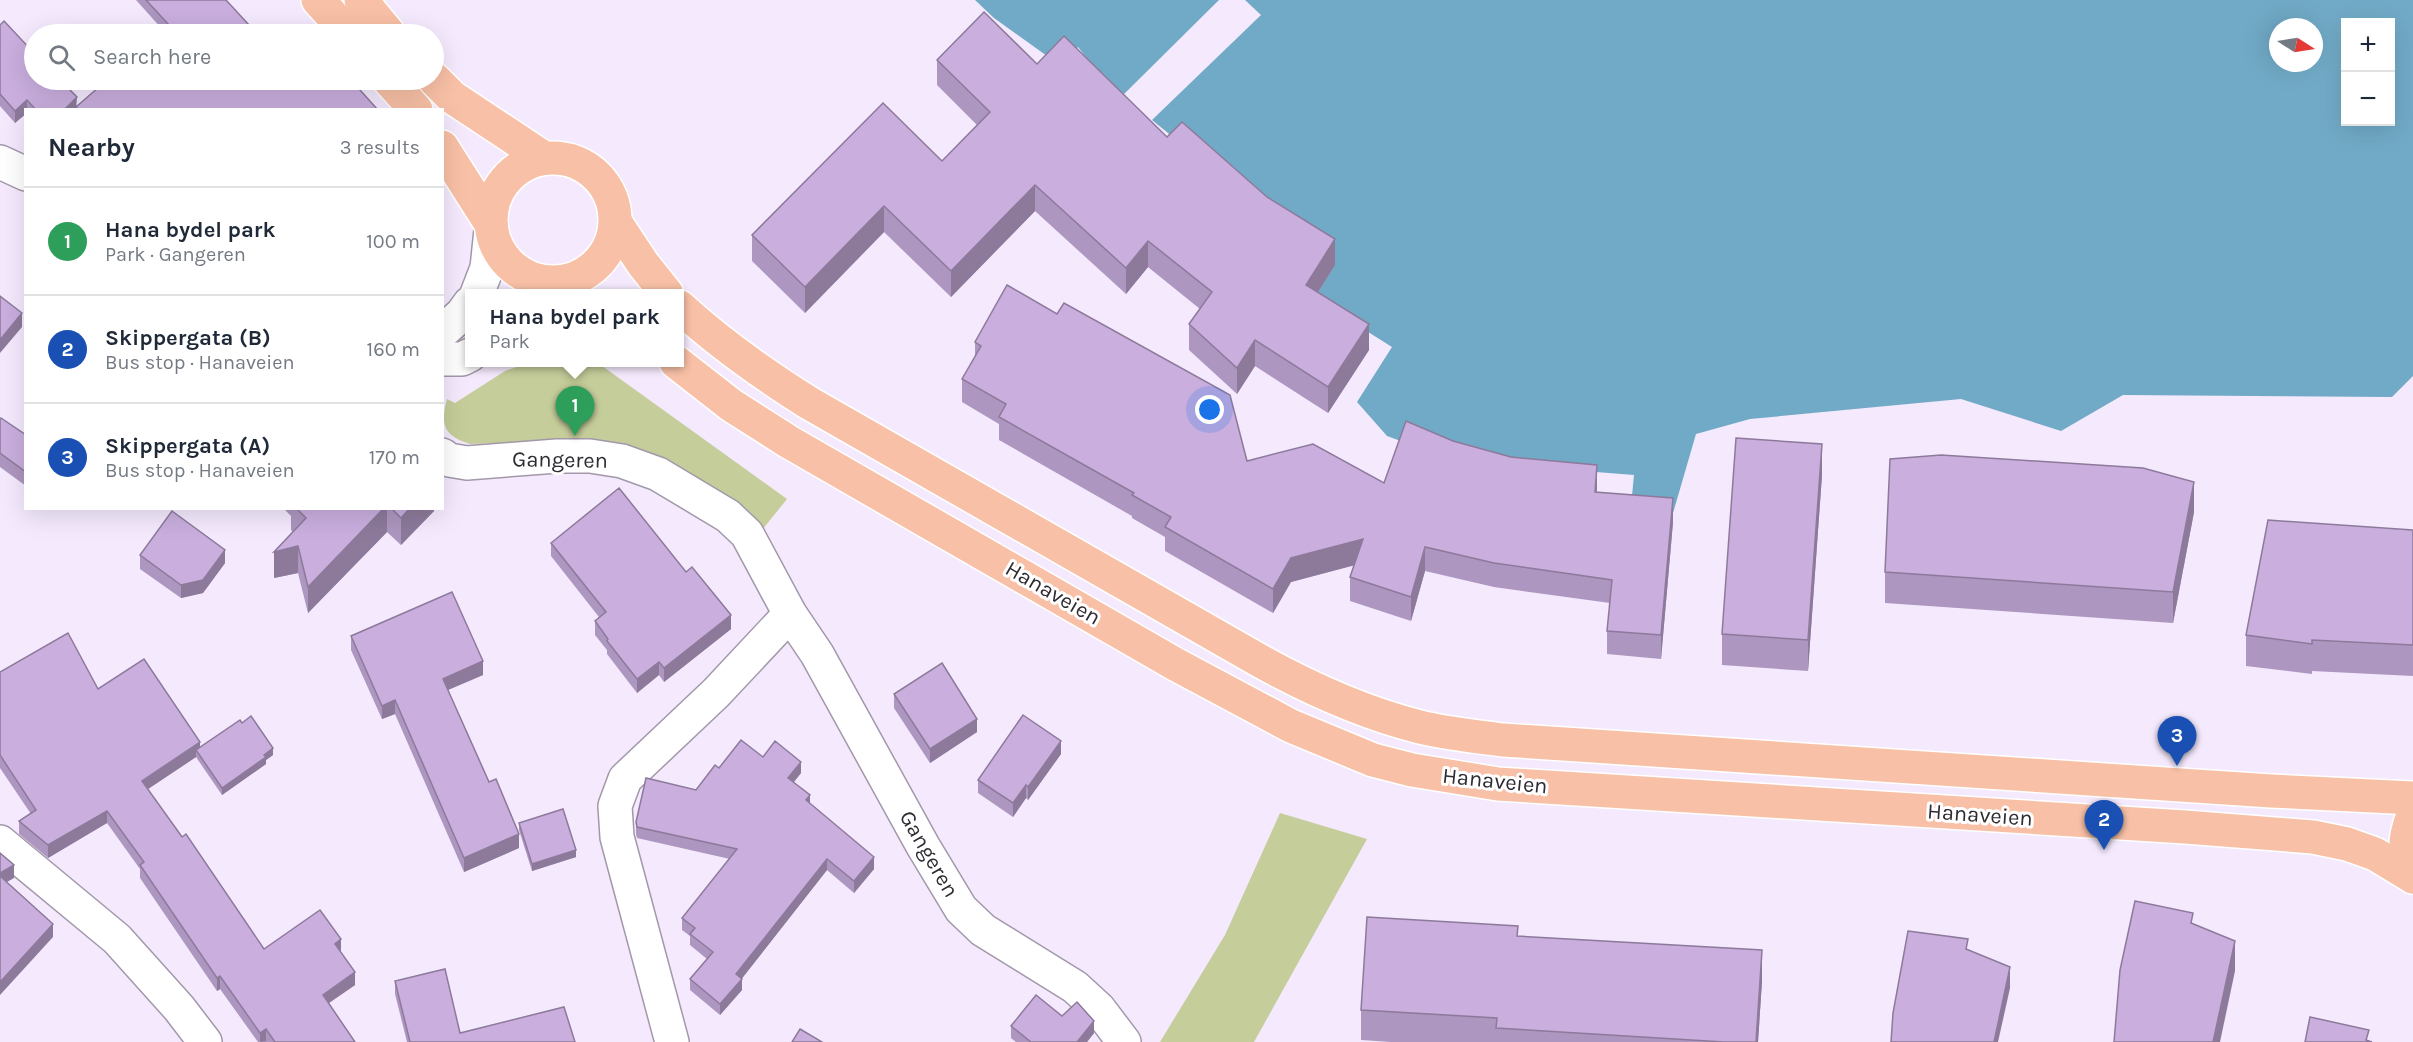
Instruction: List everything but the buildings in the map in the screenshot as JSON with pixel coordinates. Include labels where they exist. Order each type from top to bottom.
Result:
[{"type":"main road","points":[[318,0],[340,24]]},
{"type":"main road","points":[[361,0],[381,24]]},
{"type":"main road","points":[[444,89],[452,97],[544,158]]},
{"type":"main road","points":[[398,90],[414,108]]},
{"type":"main road","points":[[444,150],[491,227],[507,262],[520,273],[558,288],[598,263],[612,240],[616,223],[614,205],[606,188],[593,172],[565,158],[544,158],[528,163],[512,173],[500,188],[492,205],[491,227]]},
{"type":"main road","points":[[616,223],[663,289]]},
{"type":"main road","name":"Hanaveien","points":[[684,311],[749,365],[810,403],[1217,637],[1308,687],[1352,705],[1422,728],[1515,741],[2271,791],[2413,798]]},
{"type":"main road","name":"Hanaveien","points":[[681,367],[731,405],[789,442],[1175,664],[1291,726],[1373,760],[1412,770],[1498,784],[2313,837],[2347,844],[2375,854],[2413,877]]},
{"type":"main road","points":[[2413,815],[2405,835],[2406,857],[2413,877]]},
{"type":"street","points":[[0,162],[24,173]]},
{"type":"street","points":[[479,289],[487,268],[491,227]]},
{"type":"street","points":[[444,330],[465,310]]},
{"type":"street","points":[[444,359],[465,358]]},
{"type":"street","name":"Gangeren","points":[[444,456],[450,460],[467,463],[557,456],[590,456],[622,461],[658,474],[728,516],[747,534],[790,614],[817,654],[917,836],[961,909],[983,930],[1075,987],[1099,1009],[1124,1042]]},
{"type":"street","points":[[672,1042],[617,837],[615,806],[625,779],[716,693],[790,614]]},
{"type":"street","points":[[0,842],[117,939],[179,1008],[205,1042]]},
{"type":"green space","points":[[516,367],[604,367],[787,499],[762,530],[726,497],[676,464],[631,448],[593,441],[470,444],[449,433],[444,423],[447,399],[455,403],[505,371]]},
{"type":"green space","points":[[1280,813],[1367,839],[1254,1042],[1160,1042],[1225,935]]},
{"type":"water","points":[[975,0],[1219,0],[1119,99],[1078,47],[1061,66],[994,18]]},
{"type":"water","points":[[1245,0],[2413,0],[2413,376],[2392,397],[2123,395],[2061,431],[1961,399],[1750,419],[1696,434],[1671,520],[1630,516],[1634,475],[1596,472],[1502,478],[1387,436],[1357,402],[1392,347],[1314,298],[1333,267],[1152,120],[1261,15]]},
{"type":"place","name":"Hana bydel park","points":[[575,436]]},
{"type":"place","name":"Skippergata (A)","points":[[2177,766]]},
{"type":"place","name":"Skippergata (B)","points":[[2104,850]]}]
